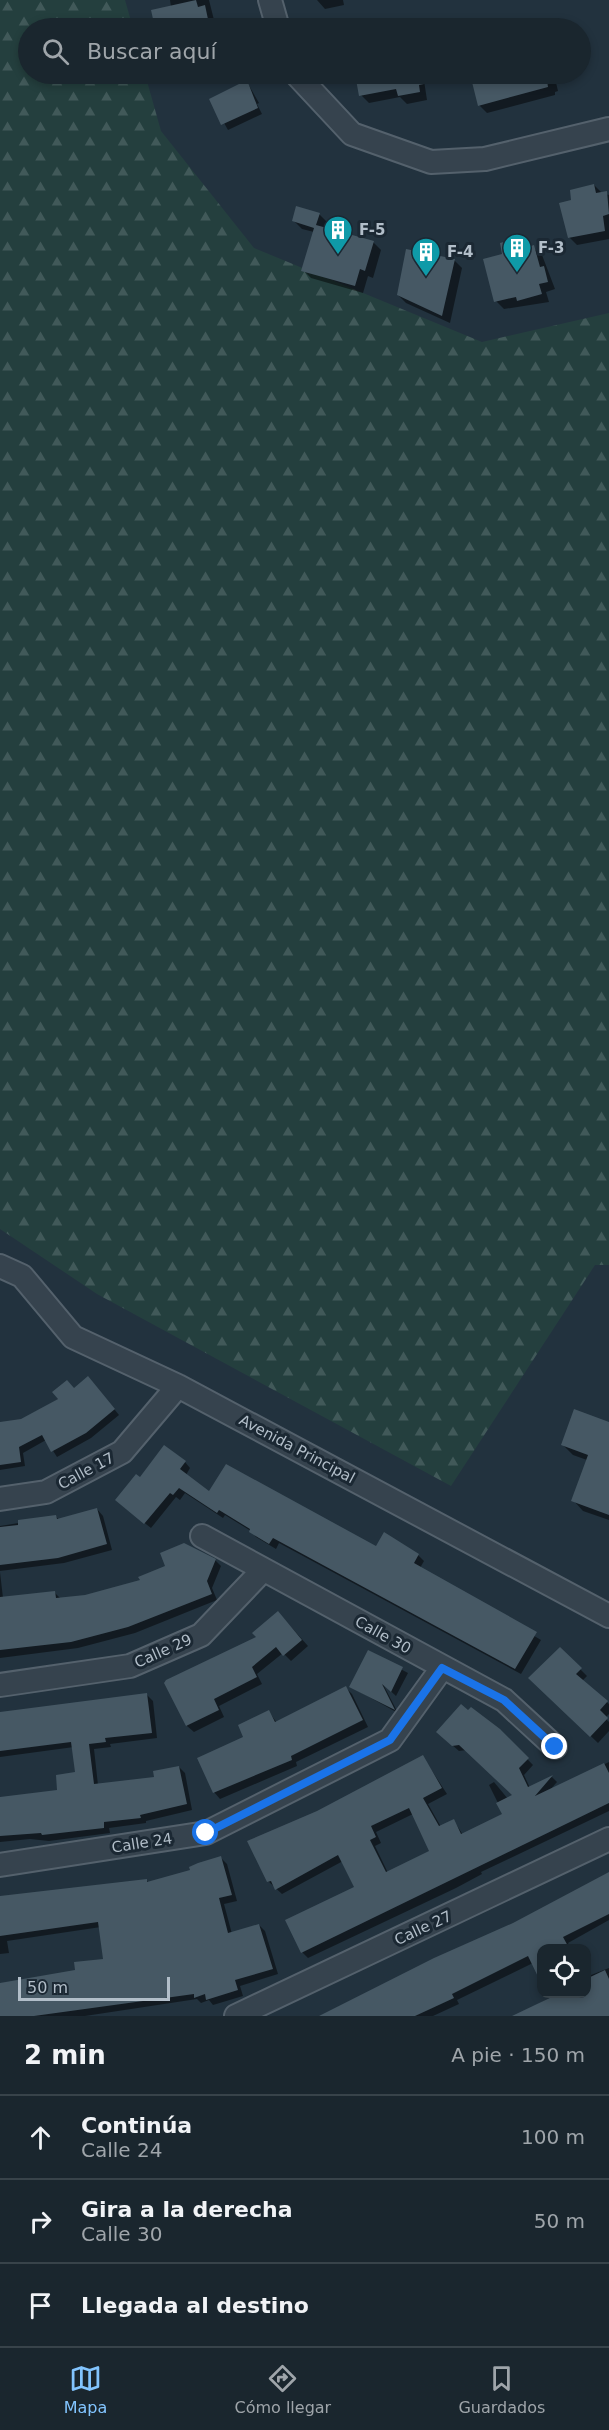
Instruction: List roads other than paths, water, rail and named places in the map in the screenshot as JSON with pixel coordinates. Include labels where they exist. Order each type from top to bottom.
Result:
[{"type":"street","points":[[270,0],[275,18]]},
{"type":"street","points":[[305,84],[352,134],[431,162],[486,159],[609,129]]},
{"type":"street","name":"Avenida Principal","points":[[0,1266],[22,1276],[73,1337],[178,1386],[609,1616]]},
{"type":"street","name":"Calle 17","points":[[0,1499],[46,1492],[122,1452],[178,1386]]},
{"type":"street","name":"Calle 30","points":[[202,1536],[504,1700],[555,1747]]},
{"type":"street","name":"Calle 29","points":[[0,1685],[130,1666],[140,1662],[201,1635],[263,1570]]},
{"type":"street","name":"Calle 24","points":[[0,1865],[206,1833],[390,1740],[442,1668]]},
{"type":"street","name":"Calle 27","points":[[236,2016],[609,1839]]},
{"type":"place","name":"F-5","points":[[338,256]]},
{"type":"place","name":"F-3","points":[[517,274]]},
{"type":"place","name":"F-4","points":[[426,278]]}]
